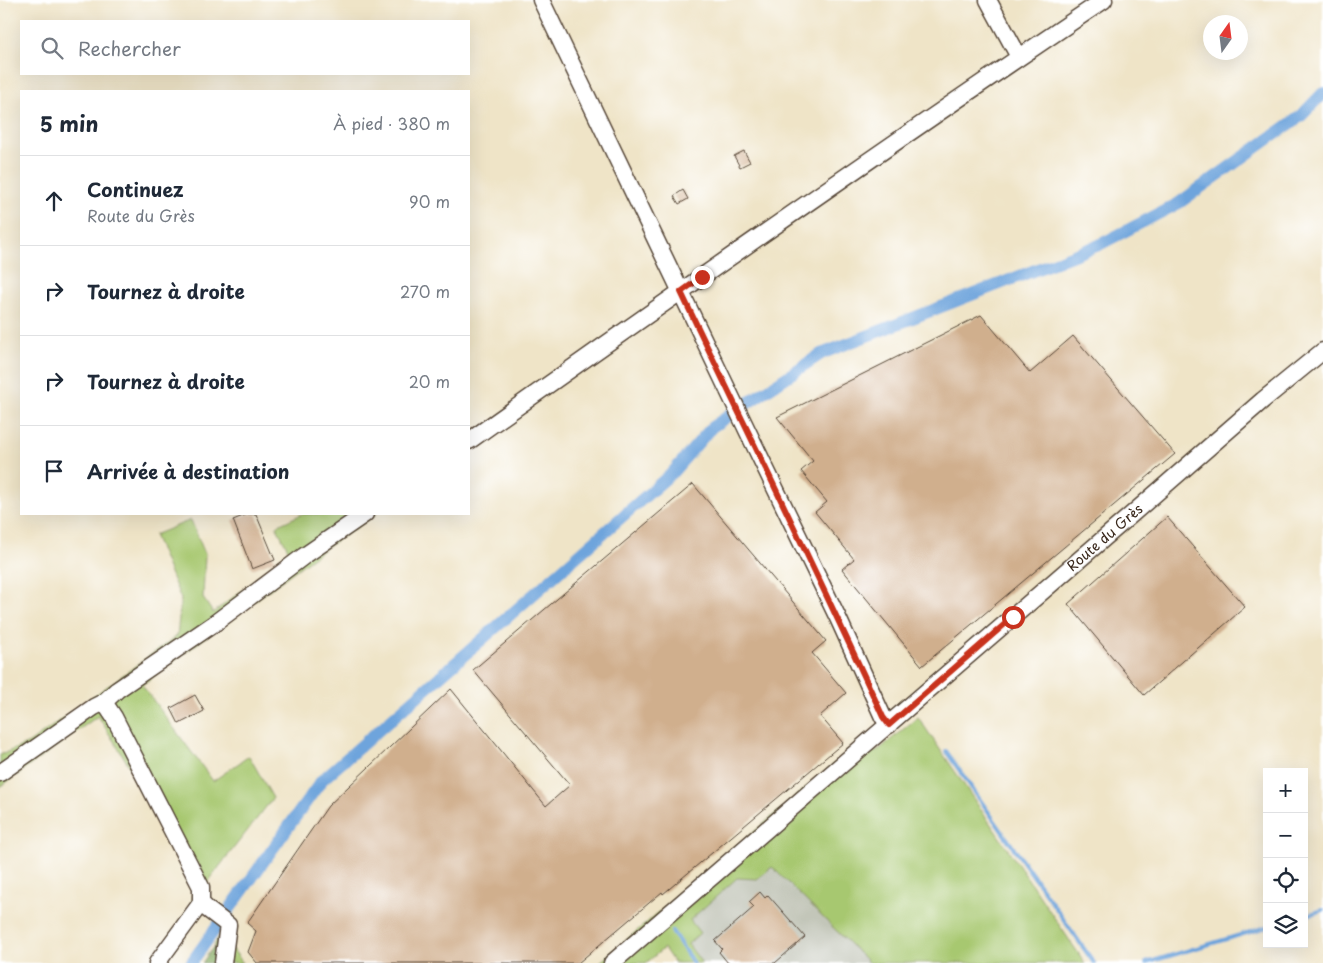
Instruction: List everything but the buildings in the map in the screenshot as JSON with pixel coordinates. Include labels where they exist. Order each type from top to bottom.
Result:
[{"type":"street","points":[[541,0],[738,414],[838,618],[883,717],[889,725]]},
{"type":"street","points":[[988,0],[1019,57]]},
{"type":"street","points":[[470,440],[1019,57],[1104,0]]},
{"type":"street","name":"Route du Grès","points":[[612,963],[1263,400],[1323,351]]},
{"type":"street","points":[[0,773],[94,707],[104,702],[118,690],[215,623],[304,556],[364,515]]},
{"type":"street","points":[[104,702],[114,717],[201,887],[204,906],[228,924],[222,963]]},
{"type":"street","points":[[157,963],[204,906]]},
{"type":"shaded area","points":[[772,867],[869,963],[702,963],[688,943],[700,933],[690,920],[737,878],[757,879]]},
{"type":"green space","points":[[300,515],[375,515],[324,549],[142,685],[213,781],[249,756],[273,798],[216,871],[191,907],[195,888],[125,759],[98,716],[0,787],[0,755],[29,743],[177,636],[181,599],[154,535],[191,520],[205,554],[203,598],[213,613],[290,553],[276,526]]},
{"type":"green space","points":[[918,717],[1085,963],[869,963],[772,867],[757,879],[737,878],[690,920],[700,933],[688,944],[702,963],[674,963],[664,948],[646,963],[599,963],[860,742],[876,752]]},
{"type":"green space","points":[[230,917],[232,948],[243,963],[215,963],[214,946]]},
{"type":"green space","points":[[214,946],[215,963],[202,963]]},
{"type":"waterway","points":[[191,963],[322,780],[672,473],[712,427],[821,354],[1099,245],[1179,203],[1301,116],[1323,93]]},
{"type":"waterway","points":[[946,751],[1094,963]]},
{"type":"waterway","points":[[1308,915],[1323,910]]},
{"type":"waterway","points":[[1146,963],[1263,928]]},
{"type":"waterway","points":[[672,931],[693,963]]},
{"type":"route","points":[[702,277],[681,292],[838,618],[883,717],[889,725],[1013,617]]}]
